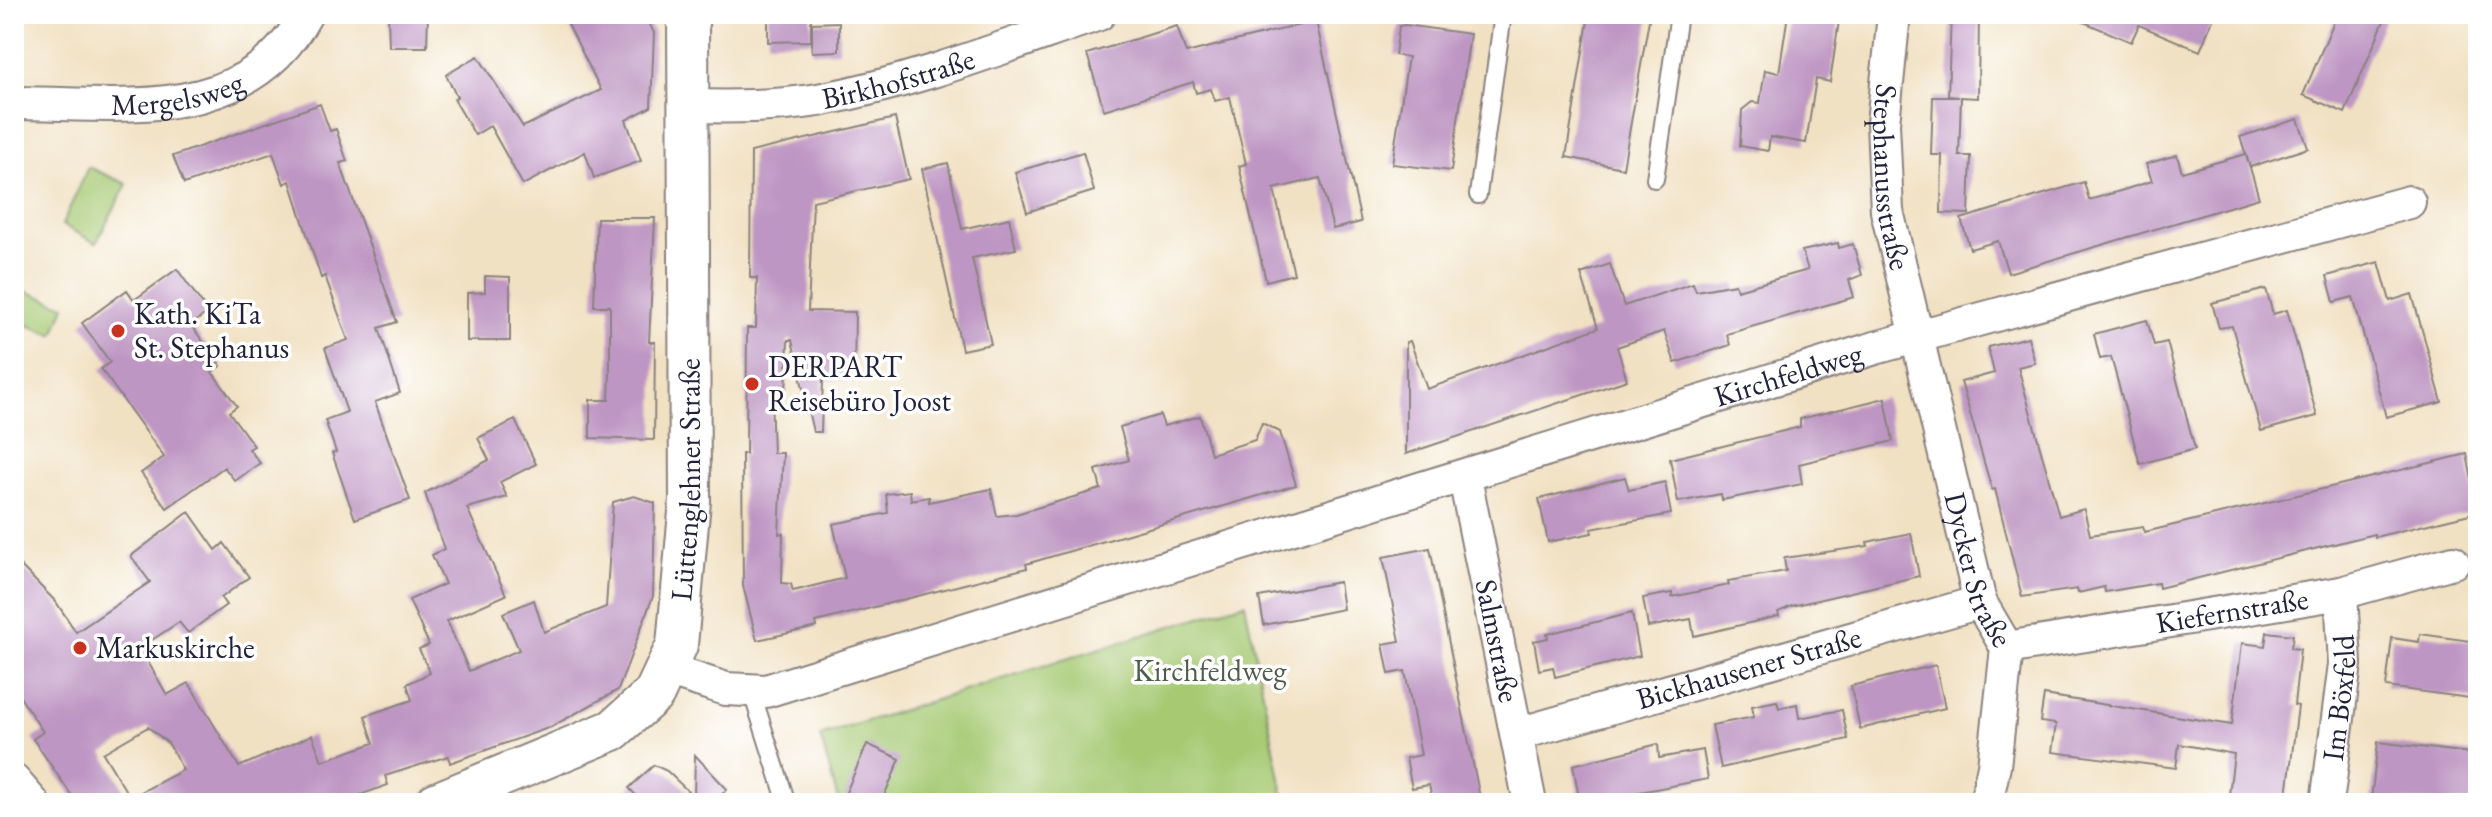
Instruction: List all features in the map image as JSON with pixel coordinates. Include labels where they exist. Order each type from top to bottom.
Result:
[{"type":"street","name":"Mergelsweg","points":[[14,103],[151,103],[216,93],[258,73],[291,38],[306,14]]},
{"type":"street","name":"Lüttenglehner Straße","points":[[436,803],[613,730],[654,694],[667,670],[682,616],[690,501],[688,14]]},
{"type":"street","name":"Birkhofstraße","points":[[689,106],[743,107],[816,100],[925,75],[1099,14]]},
{"type":"street","name":"Stephanusstraße","points":[[1894,14],[1883,123],[1883,167],[1887,211],[1918,336]]},
{"type":"street","name":"Kirchfeldweg","points":[[667,670],[726,689],[752,693],[1465,478],[1918,336],[2409,202]]},
{"type":"street","name":"Dycker Straße","points":[[1918,336],[1980,602],[2007,648],[1994,766],[1986,803]]},
{"type":"street","name":"Salmstraße","points":[[1465,478],[1530,803]]},
{"type":"street","name":"Kiefernstraße","points":[[2007,648],[2341,593],[2453,562]]},
{"type":"street","name":"Im Böxfeld","points":[[2327,803],[2345,664],[2341,593]]},
{"type":"street","name":"Bickhausener Straße","points":[[1518,734],[1980,602]]},
{"type":"street","points":[[14,781],[33,803]]},
{"type":"lane","points":[[1478,195],[1503,14]]},
{"type":"lane","points":[[1655,179],[1679,14]]},
{"type":"lane","points":[[752,693],[787,803]]},
{"type":"green space","points":[[88,167],[127,184],[96,243],[62,225]]},
{"type":"green space","points":[[20,289],[65,306],[54,335],[14,320],[14,304]]},
{"type":"green space","points":[[1245,603],[1285,803],[839,803],[820,736]]},
{"type":"building","points":[[388,14],[428,14],[427,47],[389,47]]},
{"type":"building","points":[[563,14],[645,14],[654,33],[651,107],[626,120],[641,161],[594,178],[585,152],[523,185],[490,126],[475,135],[454,99],[457,97],[446,75],[478,56],[523,127],[601,90]]},
{"type":"building","points":[[768,14],[811,14],[811,41],[768,42]]},
{"type":"building","points":[[1589,14],[1650,14],[1623,168],[1566,157]]},
{"type":"building","points":[[1788,14],[1840,14],[1830,82],[1816,79],[1806,143],[1770,137],[1768,151],[1740,146],[1742,110],[1752,102],[1760,103],[1765,70],[1779,73]]},
{"type":"building","points":[[1951,14],[1979,14],[1978,98],[1961,97],[1959,156],[1971,156],[1969,214],[1941,213],[1942,155],[1931,155],[1933,97],[1959,97],[1948,96]]},
{"type":"building","points":[[2065,14],[2215,14],[2200,51],[2139,25],[2131,42]]},
{"type":"building","points":[[2337,14],[2387,14],[2345,113],[2303,95]]},
{"type":"building","points":[[1316,21],[1361,222],[1333,229],[1320,178],[1274,189],[1294,274],[1266,281],[1239,166],[1246,164],[1230,97],[1215,101],[1211,89],[1196,93],[1193,82],[1104,110],[1087,54],[1177,26],[1186,53]]},
{"type":"building","points":[[839,22],[839,51],[812,52],[812,23]]},
{"type":"building","points":[[1399,26],[1470,34],[1451,171],[1392,164],[1408,57],[1395,55]]},
{"type":"building","points":[[320,104],[330,131],[336,129],[347,161],[340,163],[397,322],[379,328],[400,393],[375,402],[410,500],[355,519],[332,453],[336,452],[325,420],[347,412],[325,348],[348,340],[325,276],[321,278],[290,181],[284,184],[273,153],[184,184],[173,156]]},
{"type":"building","points":[[895,118],[909,179],[813,201],[808,311],[855,312],[854,380],[823,380],[821,432],[813,432],[792,340],[788,340],[786,394],[771,394],[773,453],[783,453],[779,534],[783,533],[782,583],[791,584],[793,591],[845,578],[833,524],[888,513],[886,494],[910,491],[911,500],[929,497],[929,502],[991,489],[997,516],[1016,514],[1101,489],[1096,470],[1129,460],[1120,427],[1160,415],[1164,426],[1200,416],[1211,454],[1255,440],[1262,423],[1280,432],[1296,485],[1026,564],[1027,568],[816,622],[817,627],[757,640],[743,586],[742,454],[746,454],[747,328],[756,328],[757,278],[750,278],[751,152]]},
{"type":"building","points":[[2298,119],[2308,148],[2250,167],[2240,137]]},
{"type":"building","points":[[1083,152],[1094,191],[1027,212],[1015,172]]},
{"type":"building","points":[[2246,154],[2259,198],[2008,273],[1998,241],[1970,249],[1961,219],[2084,182],[2089,200],[2120,191],[2152,181],[2146,164],[2177,155],[2182,172]]},
{"type":"building","points":[[948,163],[962,229],[1009,218],[1016,249],[972,258],[991,344],[962,350],[922,169]]},
{"type":"building","points":[[597,218],[655,218],[649,342],[655,342],[654,440],[590,438],[590,400],[609,400],[610,374],[610,306],[594,306]]},
{"type":"building","points":[[1838,243],[1839,248],[1853,244],[1862,275],[1849,280],[1854,297],[1727,334],[1730,345],[1675,363],[1664,331],[1617,347],[1627,380],[1406,454],[1406,342],[1410,341],[1427,389],[1598,328],[1581,274],[1610,264],[1624,306],[1693,283],[1696,291],[1735,284],[1737,290],[1808,270],[1802,251]]},
{"type":"building","points":[[2379,262],[2390,301],[2412,294],[2442,402],[2386,417],[2353,297],[2334,302],[2327,276]]},
{"type":"building","points":[[177,269],[208,312],[191,325],[221,366],[212,372],[237,406],[229,412],[254,446],[249,449],[260,463],[235,481],[224,467],[167,508],[141,473],[164,457],[101,369],[110,362],[82,323],[127,290],[134,300]]},
{"type":"building","points":[[485,276],[510,277],[510,341],[467,341],[467,293],[485,292]]},
{"type":"building","points":[[2266,289],[2273,314],[2287,310],[2317,416],[2261,431],[2232,326],[2219,328],[2212,303]]},
{"type":"building","points":[[2147,320],[2154,345],[2167,342],[2195,449],[2140,464],[2111,357],[2100,359],[2094,334]]},
{"type":"building","points":[[2028,337],[2035,363],[2018,367],[2059,516],[2084,509],[2090,535],[2143,527],[2145,532],[2467,454],[2478,512],[2375,537],[2374,534],[2159,588],[2158,583],[2105,592],[2104,587],[2078,593],[2077,589],[2022,597],[1995,489],[1992,490],[1961,382],[1994,373],[1988,347]]},
{"type":"building","points":[[1885,398],[1893,441],[1799,464],[1802,484],[1722,500],[1721,494],[1678,502],[1670,459],[1800,427],[1800,419]]},
{"type":"building","points":[[515,420],[536,464],[500,482],[507,497],[467,508],[506,595],[447,621],[469,671],[519,650],[503,613],[534,600],[544,632],[606,607],[613,502],[634,496],[655,503],[653,596],[618,690],[551,727],[450,763],[448,756],[385,776],[388,785],[338,803],[77,803],[33,739],[43,732],[14,688],[14,559],[56,602],[76,632],[150,582],[131,556],[189,512],[216,550],[224,543],[249,577],[221,598],[226,605],[188,633],[179,622],[140,648],[167,695],[189,683],[239,767],[312,735],[322,761],[374,743],[365,716],[412,700],[407,684],[430,673],[419,649],[429,645],[409,600],[445,584],[432,555],[444,549],[425,493],[489,460],[478,438]],"holes":[[[148,727],[169,744],[183,770],[130,798],[103,753]]]},
{"type":"building","points":[[1625,477],[1629,490],[1665,482],[1671,514],[1591,529],[1592,533],[1548,542],[1539,499]]},
{"type":"building","points":[[1911,533],[1919,576],[1792,606],[1778,612],[1779,616],[1694,636],[1691,619],[1648,627],[1643,598],[1672,593],[1672,597],[1729,585],[1728,581],[1786,571],[1784,558],[1868,546],[1867,542]]},
{"type":"building","points":[[1430,548],[1481,803],[1433,803],[1429,785],[1412,788],[1406,758],[1421,755],[1405,671],[1389,674],[1383,644],[1400,641],[1383,557]]},
{"type":"building","points":[[1339,582],[1343,609],[1264,625],[1259,597]]},
{"type":"building","points":[[1632,613],[1640,656],[1555,677],[1553,667],[1539,670],[1534,641],[1548,638],[1547,634]]},
{"type":"building","points":[[2267,632],[2293,635],[2291,648],[2300,649],[2294,705],[2298,706],[2286,803],[2228,803],[2234,754],[2179,744],[2176,768],[2052,752],[2056,724],[2040,722],[2044,695],[2232,725],[2242,643],[2265,646]]},
{"type":"building","points":[[2420,634],[2478,642],[2478,699],[2386,687],[2392,638],[2419,642]]},
{"type":"building","points":[[1936,665],[1945,708],[1860,729],[1851,686]]},
{"type":"building","points":[[1777,701],[1779,708],[1797,704],[1799,718],[1842,710],[1848,739],[1721,768],[1712,725],[1754,717],[1752,706]]},
{"type":"building","points":[[2378,742],[2478,754],[2478,803],[2371,800]]},
{"type":"building","points":[[867,744],[900,759],[881,803],[858,803],[844,797]]},
{"type":"building","points":[[1658,744],[1659,758],[1703,750],[1708,779],[1624,795],[1624,799],[1604,803],[1580,803],[1573,765]]},
{"type":"building","points":[[695,755],[727,789],[713,803],[643,803],[629,788],[654,765],[667,771],[694,797]]},
{"type":"place","name":"Kath. KiTa St. Stephanus","points":[[118,331]]},
{"type":"place","name":"DERPART Reisebüro Joost","points":[[752,384]]},
{"type":"place","name":"Markuskirche","points":[[80,648]]}]
